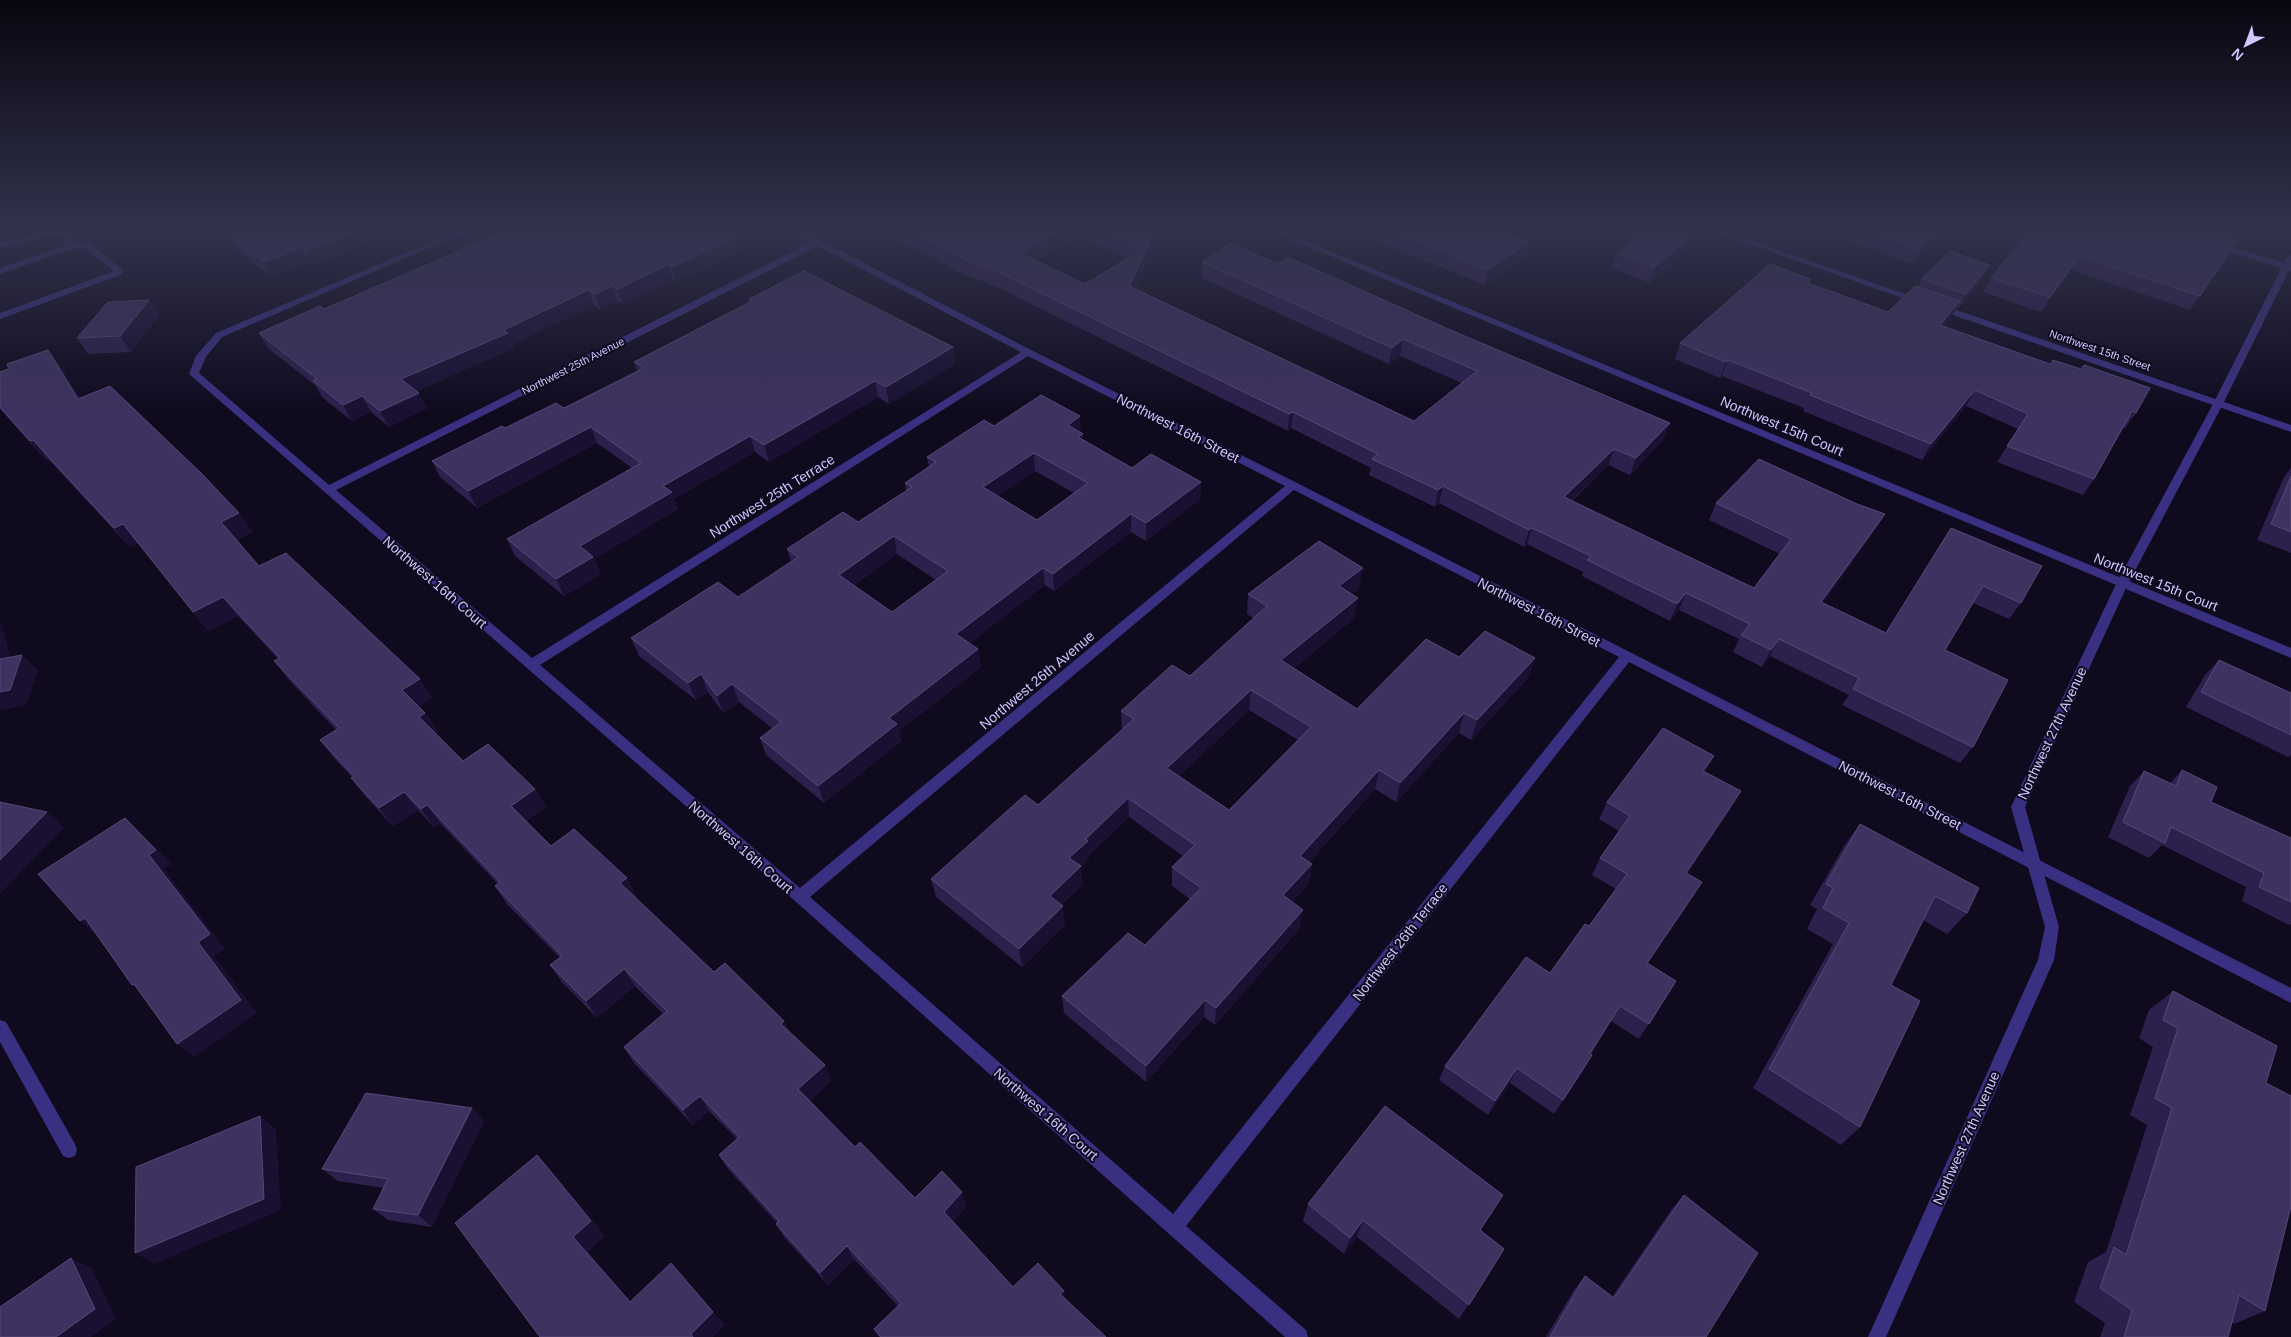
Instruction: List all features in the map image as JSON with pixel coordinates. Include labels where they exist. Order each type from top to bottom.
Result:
[{"type":"street","points":[[0,316],[75,288]]},
{"type":"street","name":"Northwest 16th Court","points":[[329,288],[219,335],[202,356],[194,374],[800,897],[1299,1337]]},
{"type":"street","name":"Northwest 25th Avenue","points":[[328,490],[726,288]]},
{"type":"street","name":"Northwest 16th Street","points":[[907,288],[2291,996]]},
{"type":"street","name":"Northwest 15th Court","points":[[1412,288],[2291,653]]},
{"type":"street","name":"Northwest 15th Street","points":[[1883,288],[2291,429]]},
{"type":"street","name":"Northwest 27th Avenue","points":[[1876,1337],[2046,960],[2052,927],[2032,862],[2018,807],[2122,584],[2277,288]]},
{"type":"street","name":"Northwest 25th Terrace","points":[[531,665],[1028,352]]},
{"type":"street","name":"Northwest 26th Avenue","points":[[800,897],[1293,485]]},
{"type":"street","name":"Northwest 26th Terrace","points":[[1174,1227],[1626,657]]},
{"type":"street","points":[[0,1027],[68,1150]]},
{"type":"building","points":[[372,288],[607,288],[595,294],[588,290],[504,330],[508,333],[401,379],[419,393],[380,411],[362,396],[343,405],[313,381],[317,379],[259,333],[320,306],[324,309]]},
{"type":"building","points":[[770,288],[838,288],[953,347],[886,387],[875,381],[764,445],[750,436],[663,486],[672,492],[580,546],[593,557],[556,579],[507,539],[641,463],[591,427],[468,491],[432,461],[502,426],[505,428],[556,403],[564,408],[644,368],[634,362],[752,301],[749,299]]},
{"type":"building","points":[[1032,288],[1134,288],[1414,421],[1477,371],[1403,339],[1392,348],[1260,288],[1358,288],[1670,423],[1636,458],[1614,449],[1564,497],[1754,588],[1791,539],[1716,503],[1759,459],[1857,504],[1885,514],[1821,602],[1886,633],[1951,528],[2042,566],[2021,603],[1983,586],[1945,650],[2008,680],[1973,747],[1853,689],[1859,678],[1779,639],[1771,650],[1741,635],[1750,624],[1686,593],[1677,604],[1587,560],[1591,556],[1532,528],[1529,530],[1443,486],[1438,490],[1372,459],[1378,454],[1293,412],[1289,414]]},
{"type":"building","points":[[1742,288],[1823,288],[1888,312],[1913,288],[1922,288],[1960,301],[1940,325],[2050,364],[2053,360],[2081,369],[2084,365],[2150,388],[2136,413],[2132,411],[2094,479],[2007,446],[2028,414],[1975,390],[1931,444],[1810,395],[1812,393],[1680,343]]},
{"type":"building","points":[[1950,288],[1971,288],[1966,294]]},
{"type":"building","points":[[2023,288],[2056,288],[2050,297]]},
{"type":"building","points":[[2177,288],[2205,288],[2200,296]]},
{"type":"building","points":[[149,300],[120,336],[77,338],[108,302]]},
{"type":"building","points":[[48,350],[78,399],[110,386],[202,474],[239,513],[221,522],[259,566],[286,553],[420,679],[402,690],[425,713],[419,717],[463,761],[488,744],[535,789],[511,806],[551,846],[574,829],[627,878],[620,883],[714,972],[725,963],[784,1021],[781,1024],[825,1065],[798,1089],[855,1147],[860,1142],[915,1198],[942,1171],[962,1192],[944,1212],[1013,1287],[1038,1263],[1064,1291],[1060,1294],[1106,1337],[881,1337],[874,1329],[901,1303],[847,1246],[820,1273],[776,1224],[779,1221],[719,1155],[739,1137],[700,1096],[683,1110],[624,1047],[667,1011],[624,969],[586,1001],[550,965],[562,956],[495,886],[500,882],[427,805],[421,809],[404,792],[379,808],[351,778],[354,776],[320,740],[339,728],[274,661],[280,658],[223,597],[193,612],[123,524],[114,528],[0,407],[0,372],[9,369],[7,364]]},
{"type":"building","points":[[1041,395],[1080,416],[1068,425],[1083,434],[1078,437],[1132,468],[1151,454],[1201,482],[1146,523],[1131,514],[1053,574],[1043,568],[956,634],[978,649],[889,718],[897,724],[818,786],[760,738],[781,722],[732,684],[717,696],[701,674],[688,683],[631,638],[718,582],[738,597],[798,557],[787,549],[843,512],[858,522],[912,487],[905,483],[936,462],[927,457],[984,420],[994,426]],"holes":[[[1034,453],[1088,483],[1037,520],[983,487]],[[894,536],[948,571],[892,612],[839,575]]]},
{"type":"building","points":[[2291,476],[2291,532],[2271,524]]},
{"type":"building","points":[[1319,541],[1363,568],[1339,586],[1358,598],[1281,660],[1357,709],[1426,639],[1459,657],[1485,631],[1535,658],[1477,720],[1464,713],[1400,783],[1379,770],[1300,856],[1312,864],[1283,895],[1303,910],[1216,1008],[1205,1000],[1146,1066],[1062,996],[1128,933],[1145,945],[1201,888],[1172,867],[1195,845],[1128,798],[1086,839],[1088,841],[1069,858],[1081,866],[1050,896],[1063,906],[1019,949],[931,879],[1025,795],[1038,805],[1134,719],[1121,711],[1172,665],[1190,676],[1267,606],[1248,594]],"holes":[[[1251,690],[1311,727],[1229,810],[1167,768]]]},
{"type":"building","points":[[22,655],[10,690],[0,692],[0,659]]},
{"type":"building","points":[[2219,660],[2291,693],[2291,735],[2201,692]]},
{"type":"building","points":[[1663,728],[1714,756],[1703,771],[1741,791],[1686,873],[1702,882],[1647,963],[1676,981],[1649,1024],[1620,1006],[1563,1100],[1517,1068],[1495,1101],[1445,1066],[1526,957],[1550,973],[1585,924],[1589,926],[1627,874],[1600,858],[1630,816],[1607,802]]},
{"type":"building","points":[[2182,770],[2217,787],[2211,802],[2291,838],[2291,902],[2259,887],[2264,873],[2171,827],[2165,843],[2123,822],[2144,771],[2176,786]]},
{"type":"building","points":[[0,802],[47,812],[0,860]]},
{"type":"building","points":[[125,818],[156,850],[149,855],[210,934],[198,942],[241,1000],[177,1044],[134,984],[132,985],[85,918],[80,921],[38,874]]},
{"type":"building","points":[[1860,824],[1979,888],[1967,913],[1935,896],[1891,985],[1920,1001],[1860,1127],[1769,1069],[1849,923],[1823,908],[1833,888],[1826,884]]},
{"type":"building","points":[[2173,991],[2277,1046],[2266,1083],[2291,1096],[2291,1206],[2265,1311],[2239,1295],[2228,1337],[2124,1337],[2132,1310],[2100,1288],[2114,1247],[2126,1255],[2172,1108],[2155,1098],[2178,1028],[2163,1020]]},
{"type":"building","points":[[366,1093],[472,1108],[418,1215],[373,1209],[388,1179],[322,1169]]},
{"type":"building","points":[[1385,1106],[1503,1195],[1480,1230],[1504,1249],[1469,1305],[1363,1220],[1350,1238],[1308,1204]]},
{"type":"building","points":[[260,1116],[264,1199],[135,1253],[136,1167]]},
{"type":"building","points":[[537,1155],[591,1221],[573,1237],[630,1302],[671,1263],[713,1312],[691,1334],[693,1337],[540,1337],[455,1223]]},
{"type":"building","points":[[1684,1195],[1758,1253],[1706,1337],[1550,1337],[1585,1276],[1614,1298]]},
{"type":"building","points":[[71,1258],[95,1309],[56,1337],[0,1337],[0,1307]]}]
